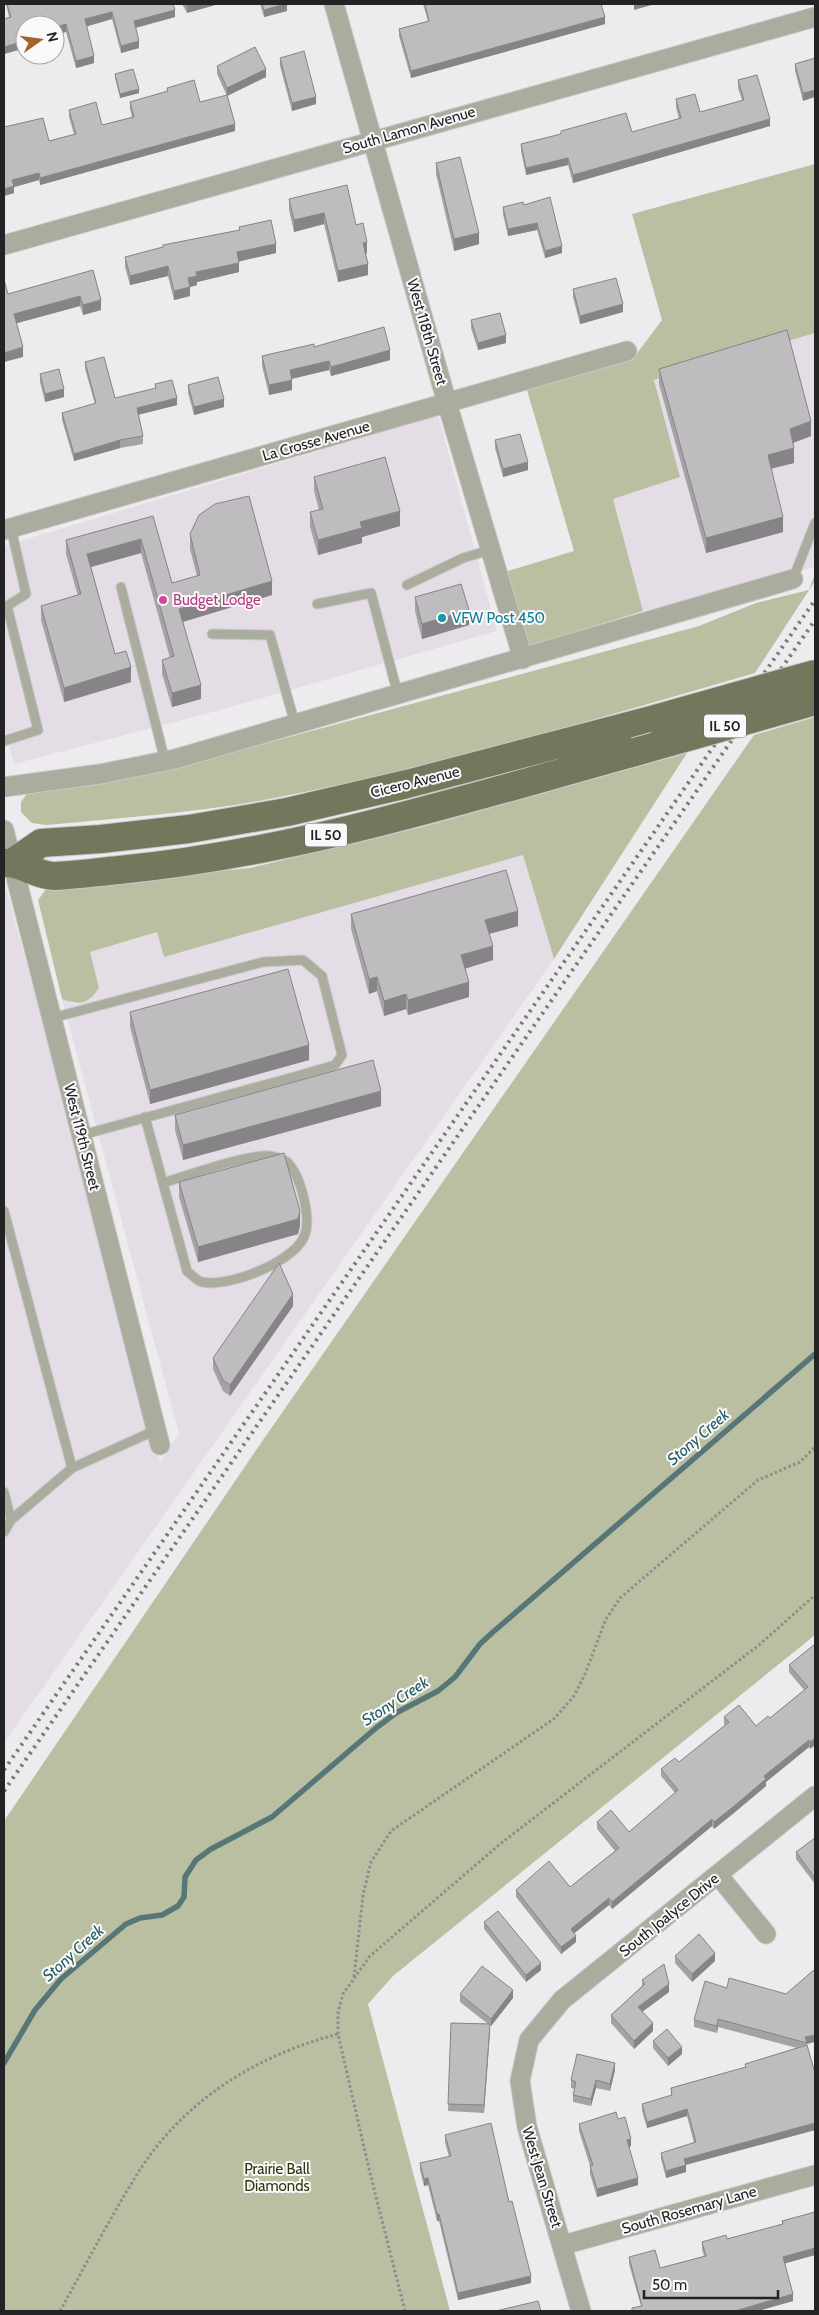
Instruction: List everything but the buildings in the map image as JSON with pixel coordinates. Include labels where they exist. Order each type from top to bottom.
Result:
[{"type":"main road","name":"Cicero Avenue","points":[[8,863],[42,843],[101,839],[190,829],[287,812],[407,784],[655,719],[815,674]]},
{"type":"main road","name":"Cicero Avenue","points":[[8,863],[52,876],[170,865],[258,850],[388,821],[815,701]]},
{"type":"street","name":"West 118th Street","points":[[334,4],[447,403],[523,659]]},
{"type":"street","name":"South Lamon Avenue","points":[[4,244],[815,17]]},
{"type":"street","name":"La Crosse Avenue","points":[[7,529],[628,351]]},
{"type":"street","points":[[4,787],[100,774],[165,761],[523,659],[793,579]]},
{"type":"street","name":"West 119th Street","points":[[4,830],[8,863],[52,1018],[158,1437]]},
{"type":"street","name":"South Joalyce Drive","points":[[529,2040],[562,2000],[815,1796]]},
{"type":"street","points":[[718,1875],[766,1934]]},
{"type":"street","name":"West Jean Street","points":[[529,2040],[520,2081],[526,2128],[563,2245],[581,2311]]},
{"type":"street","name":"South Rosemary Lane","points":[[563,2245],[815,2175]]},
{"type":"lane","points":[[793,579],[815,523]]},
{"type":"lane","points":[[4,741],[38,730],[6,607],[26,594],[7,529]]},
{"type":"lane","points":[[407,585],[463,558],[490,550]]},
{"type":"lane","points":[[121,587],[165,761]]},
{"type":"lane","points":[[317,604],[371,593],[398,695]]},
{"type":"lane","points":[[212,634],[270,635],[295,724]]},
{"type":"lane","points":[[52,1018],[263,962],[303,960],[322,976],[342,1055],[335,1065],[82,1135]]},
{"type":"lane","points":[[145,1117],[163,1183],[188,1271],[200,1282],[216,1284],[269,1268],[285,1258],[303,1239],[307,1220],[304,1200],[296,1174],[286,1161],[270,1156],[248,1159],[163,1183]]},
{"type":"lane","points":[[4,1211],[72,1468]]},
{"type":"lane","points":[[4,1532],[11,1520],[72,1468],[158,1437]]},
{"type":"lane","points":[[4,1492],[11,1520]]},
{"type":"path","points":[[354,1978],[363,1895],[371,1862],[391,1830],[555,1718],[574,1696],[586,1672],[605,1620],[620,1598],[758,1480],[800,1462],[815,1447]]},
{"type":"path","points":[[405,2311],[370,2173],[338,2034],[338,2013],[343,1994],[370,1956],[500,1844],[759,1645],[815,1595]]},
{"type":"path","points":[[60,2311],[136,2175],[164,2138],[195,2106],[262,2060],[289,2049],[338,2034]]},
{"type":"shaded area","points":[[815,333],[815,567],[643,611],[613,499],[680,477],[654,380]]},
{"type":"shaded area","points":[[438,415],[497,631],[209,713],[14,764],[4,727],[4,546]]},
{"type":"shaded area","points":[[523,855],[554,959],[4,1743],[4,891],[7,891],[160,1462],[179,1434],[62,999],[76,1004],[91,999],[90,952],[158,932],[164,957]]},
{"type":"green space","points":[[815,164],[815,333],[654,380],[680,477],[613,499],[643,611],[527,647],[505,572],[574,551],[527,390],[632,360],[662,320],[632,214]]},
{"type":"green space","points":[[815,574],[815,581],[755,673],[450,759],[326,788],[264,800],[183,812],[46,825],[32,823],[21,812],[21,802],[28,792],[223,755],[699,626],[756,603],[809,590]]},
{"type":"green space","name":"Prairie Ball Diamonds","points":[[815,717],[815,1635],[393,1976],[368,2004],[450,2311],[4,2311],[4,1821],[263,1440],[754,735]]},
{"type":"green space","points":[[687,753],[554,959],[523,855],[164,957],[157,932],[90,952],[99,988],[84,1002],[79,1003],[62,999],[38,900],[47,888],[250,868],[422,827]]},
{"type":"waterway","name":"Stony Creek","points":[[4,2063],[35,2010],[61,1979],[126,1924],[140,1918],[162,1915],[178,1906],[184,1897],[185,1877],[196,1860],[211,1849],[272,1817],[376,1728],[396,1713],[438,1691],[455,1677],[480,1644],[493,1632],[815,1354]]},
{"type":"railway","points":[[4,1770],[815,600]]},
{"type":"railway","points":[[4,1791],[815,620]]},
{"type":"place","name":"Budget Lodge","points":[[163,600]]},
{"type":"place","name":"VFW Post 450","points":[[442,618]]}]
